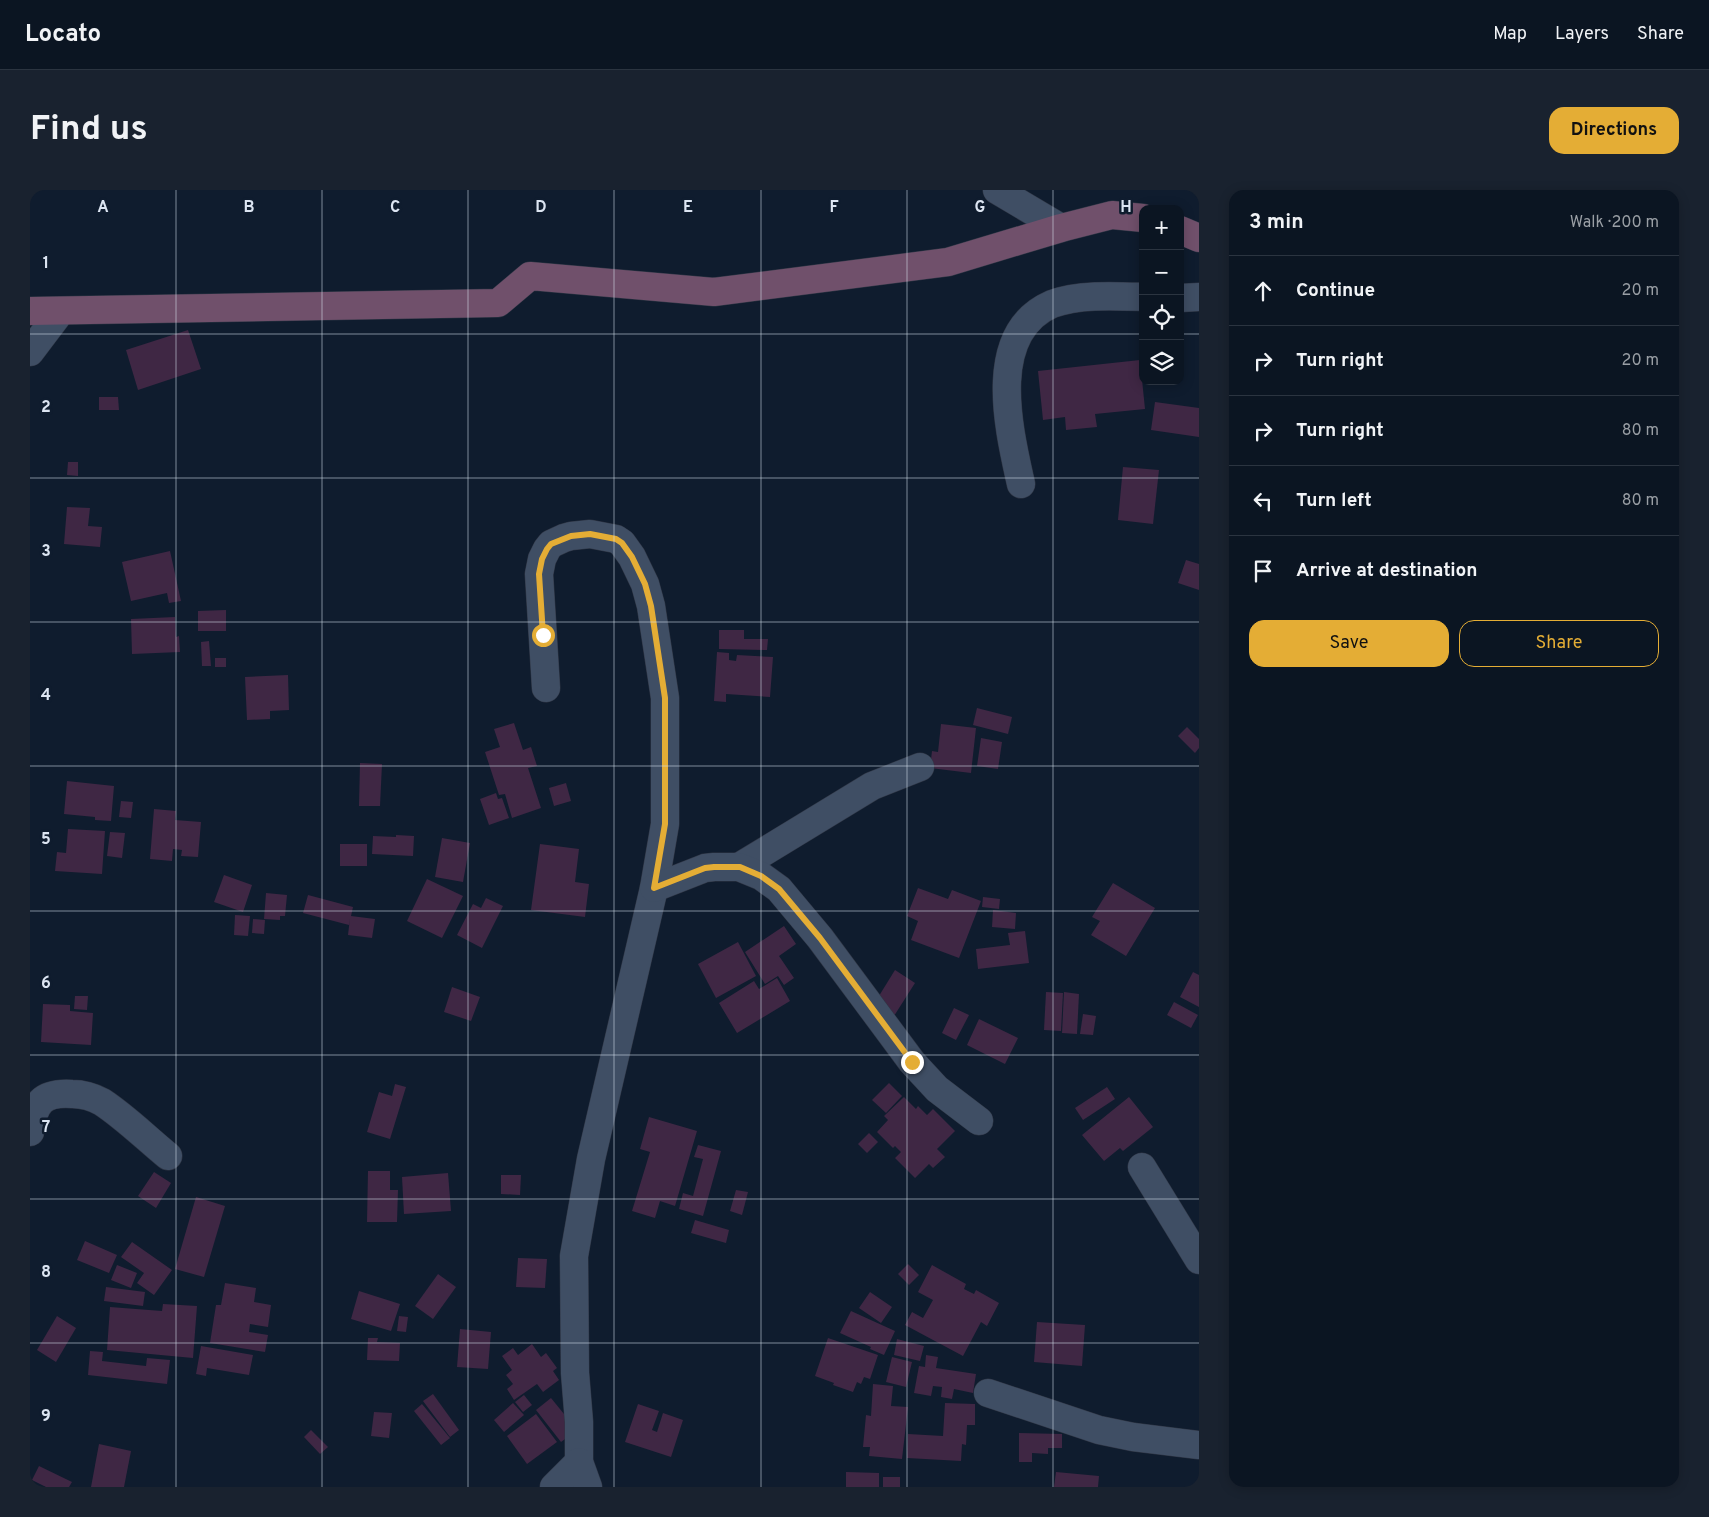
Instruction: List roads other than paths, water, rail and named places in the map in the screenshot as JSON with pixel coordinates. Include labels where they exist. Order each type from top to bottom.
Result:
[{"type":"street","points":[[997,190],[1061,228]]},
{"type":"street","points":[[30,311],[498,303],[530,276],[714,292],[948,262],[1061,228],[1112,215],[1139,218]]},
{"type":"street","points":[[1184,232],[1199,238]]},
{"type":"street","points":[[1021,484],[1012,445],[1007,401],[1007,375],[1011,352],[1019,335],[1027,323],[1052,304],[1101,295],[1139,297]]},
{"type":"street","points":[[1184,298],[1199,296]]},
{"type":"street","points":[[30,352],[61,311]]},
{"type":"street","points":[[546,688],[539,574],[542,559],[551,544],[571,536],[590,534],[616,539],[622,543],[632,557],[645,584],[651,606],[665,698],[665,824],[654,888],[604,1097],[574,1256],[575,1373],[583,1475],[554,1487]]},
{"type":"street","points":[[740,867],[872,786],[920,768]]},
{"type":"street","points":[[654,888],[705,868],[740,867],[761,876],[779,889],[820,938],[912,1062],[937,1089],[979,1121]]},
{"type":"street","points":[[30,1132],[34,1111],[42,1100],[53,1094],[78,1094],[101,1101],[168,1156]]},
{"type":"street","points":[[1142,1167],[1199,1260]]},
{"type":"street","points":[[988,1393],[1099,1430],[1133,1437],[1199,1445]]}]
